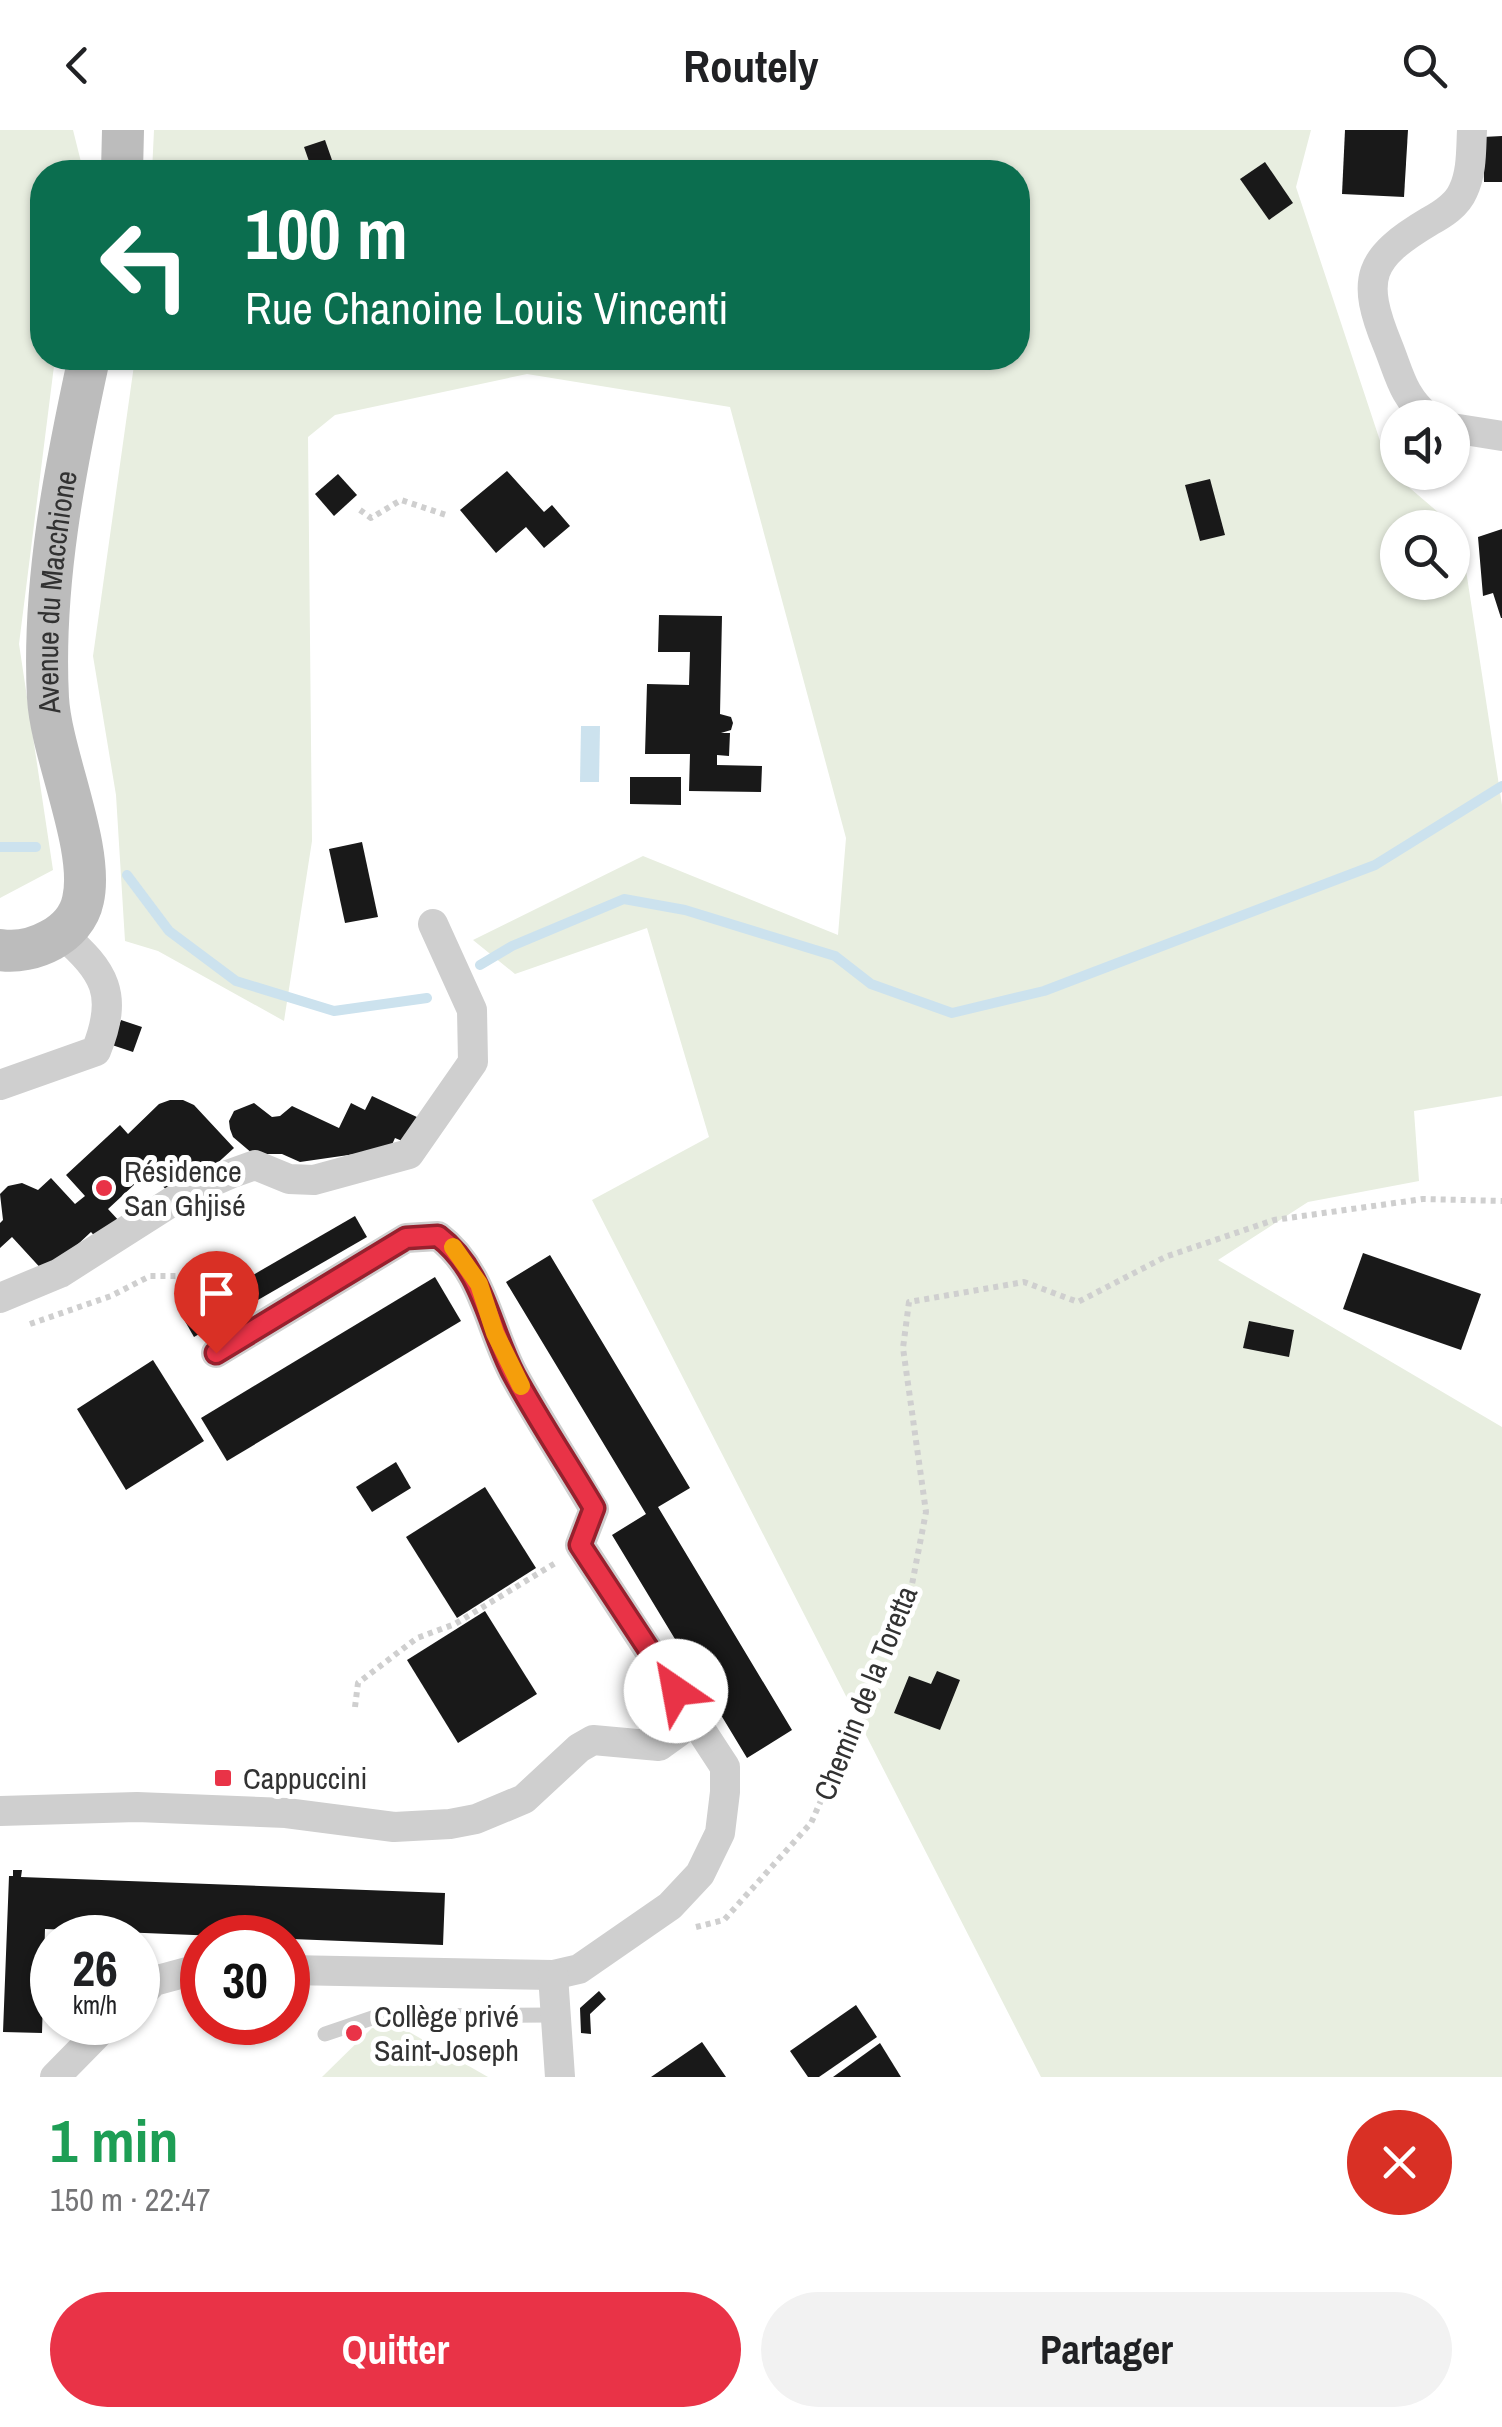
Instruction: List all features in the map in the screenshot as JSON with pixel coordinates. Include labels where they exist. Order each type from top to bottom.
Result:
[{"type":"main road","points":[[122,160],[123,130]]},
{"type":"main road","name":"Avenue du Macchione","points":[[62,934],[84,902],[84,862],[48,701],[48,598],[87,370]]},
{"type":"main road","points":[[0,950],[18,953],[62,934]]},
{"type":"street","points":[[1409,400],[1380,329],[1372,298],[1373,272],[1387,249],[1447,211],[1462,193],[1470,168],[1472,130]]},
{"type":"street","points":[[1470,431],[1502,436]]},
{"type":"street","points":[[0,1298],[60,1273],[184,1194],[230,1174],[255,1166],[289,1179],[314,1180],[409,1154],[473,1062],[472,1010],[433,924]]},
{"type":"street","points":[[0,1086],[96,1051],[108,1008],[100,976],[93,962],[62,934]]},
{"type":"street","points":[[216,1353],[406,1238],[438,1236],[458,1251],[479,1284],[514,1374],[594,1508],[580,1545],[725,1766],[720,1833],[700,1874],[670,1906],[579,1970],[554,1975],[310,1970]]},
{"type":"street","points":[[0,1811],[138,1807],[286,1813],[394,1827],[450,1824],[476,1819],[524,1799],[593,1740],[658,1746],[695,1720]]},
{"type":"street","points":[[554,1975],[560,2077]]},
{"type":"street","points":[[55,2077],[86,2045]]},
{"type":"lane","points":[[325,2034],[378,2016],[556,2015]]},
{"type":"path","points":[[360,510],[371,518],[401,500],[449,516]]},
{"type":"path","name":"Chemin de la Toretta","points":[[636,1932],[664,1935],[724,1920],[811,1823],[908,1606],[926,1512],[904,1348],[909,1302],[1024,1282],[1078,1302],[1164,1258],[1274,1220],[1423,1199],[1502,1201]]},
{"type":"path","points":[[18,1328],[111,1296],[150,1276],[199,1276]]},
{"type":"path","points":[[355,1707],[358,1683],[417,1638],[455,1624],[544,1572],[580,1545]]},
{"type":"shaded area","points":[[0,130],[73,130],[80,160],[30,160],[30,370],[53,370],[19,644],[53,870],[0,898]]},
{"type":"shaded area","points":[[154,130],[1311,130],[1296,187],[1380,441],[1380,490],[1412,490],[1436,510],[1380,510],[1380,600],[1470,600],[1470,596],[1502,805],[1502,1096],[1414,1111],[1419,1181],[1308,1202],[1218,1260],[1502,1427],[1502,2077],[1041,2077],[592,1200],[709,1137],[647,928],[515,974],[473,940],[643,856],[838,935],[846,838],[730,407],[527,374],[335,415],[308,437],[312,841],[284,1021],[158,951],[125,941],[116,795],[93,656],[133,370],[1030,370],[1030,160],[153,160]]},
{"type":"shaded area","points":[[397,2025],[488,2077],[322,2077],[372,2028]]},
{"type":"water","points":[[581,726],[600,726],[599,782],[580,782]]},
{"type":"building","points":[[1345,130],[1408,130],[1404,197],[1342,194]]},
{"type":"building","points":[[1502,136],[1502,182],[1484,182],[1483,137]]},
{"type":"building","points":[[325,140],[332,160],[309,160],[304,147]]},
{"type":"building","points":[[1265,162],[1293,203],[1269,220],[1240,179]]},
{"type":"building","points":[[507,471],[544,512],[552,505],[570,526],[544,548],[526,527],[496,553],[460,510]]},
{"type":"building","points":[[338,474],[357,495],[334,516],[315,494]]},
{"type":"building","points":[[1210,479],[1225,535],[1200,541],[1185,485]]},
{"type":"building","points":[[1502,529],[1501,618],[1493,593],[1483,596],[1478,537]]},
{"type":"building","points":[[659,615],[722,616],[720,714],[731,717],[733,723],[731,730],[721,733],[730,733],[729,756],[717,755],[717,765],[762,766],[761,792],[689,791],[690,754],[645,754],[647,684],[689,685],[690,652],[658,652]]},
{"type":"building","points":[[630,777],[681,777],[681,805],[630,804]]},
{"type":"building","points":[[362,842],[378,917],[345,923],[329,849]]},
{"type":"building","points":[[121,1020],[142,1027],[133,1052],[112,1045]]},
{"type":"building","points":[[372,1096],[419,1118],[407,1143],[395,1138],[390,1149],[300,1162],[282,1154],[253,1154],[233,1137],[230,1129],[234,1111],[254,1103],[272,1117],[292,1106],[339,1128],[351,1103],[365,1110]]},
{"type":"building","name":"Résidence San Ghjisé","points":[[170,1100],[194,1105],[234,1148],[212,1168],[206,1161],[170,1194],[149,1171],[108,1209],[121,1223],[100,1242],[91,1232],[46,1274],[12,1237],[0,1248],[0,1194],[8,1186],[22,1183],[38,1190],[51,1178],[75,1204],[85,1196],[66,1175],[120,1125],[128,1134],[159,1104]]},
{"type":"building","points":[[355,1216],[367,1237],[194,1337],[182,1316]]},
{"type":"building","points":[[1363,1253],[1481,1294],[1461,1350],[1343,1309]]},
{"type":"building","points":[[550,1255],[690,1488],[658,1507],[792,1730],[747,1758],[612,1535],[646,1514],[506,1282]]},
{"type":"building","points":[[435,1277],[461,1321],[227,1461],[201,1418]]},
{"type":"building","points":[[1249,1321],[1294,1330],[1289,1357],[1243,1348]]},
{"type":"building","points":[[153,1360],[204,1441],[126,1490],[77,1409]]},
{"type":"building","points":[[396,1462],[411,1488],[372,1512],[356,1487]]},
{"type":"building","points":[[485,1487],[536,1568],[457,1618],[406,1537]]},
{"type":"building","points":[[485,1611],[537,1694],[458,1743],[407,1660]]},
{"type":"building","points":[[937,1671],[960,1680],[940,1730],[894,1713],[909,1676],[931,1684]]},
{"type":"building","points":[[13,1870],[22,1870],[21,1877],[445,1893],[443,1945],[310,1940],[310,1915],[180,1915],[180,1934],[160,1934],[160,1915],[30,1915],[30,2033],[3,2032],[9,1876],[13,1876]]},
{"type":"building","points":[[599,1991],[606,1999],[590,2014],[591,2034],[581,2033],[580,2008]]},
{"type":"building","points":[[856,2005],[877,2037],[819,2077],[808,2077],[790,2051]]},
{"type":"building","points":[[702,2042],[726,2077],[651,2077]]},
{"type":"building","points":[[880,2043],[901,2077],[833,2077]]},
{"type":"waterway","points":[[480,965],[512,946],[624,899],[685,910],[835,956],[871,984],[952,1013],[1044,991],[1375,865],[1502,786]]},
{"type":"waterway","points":[[0,847],[36,847]]},
{"type":"waterway","points":[[127,875],[169,931],[236,981],[334,1011],[427,998]]},
{"type":"slow traffic","points":[[453,1247],[479,1284],[495,1333],[521,1386]]},
{"type":"place","name":"Résidence San Ghjisé","points":[[104,1188]]},
{"type":"place","name":"Cappuccini","points":[[223,1778]]},
{"type":"place","name":"Collège privé Saint-Joseph","points":[[354,2033]]},
{"type":"route","points":[[216,1353],[406,1238],[438,1236],[458,1251],[479,1284],[514,1374],[594,1508],[580,1545],[676,1691]]}]
